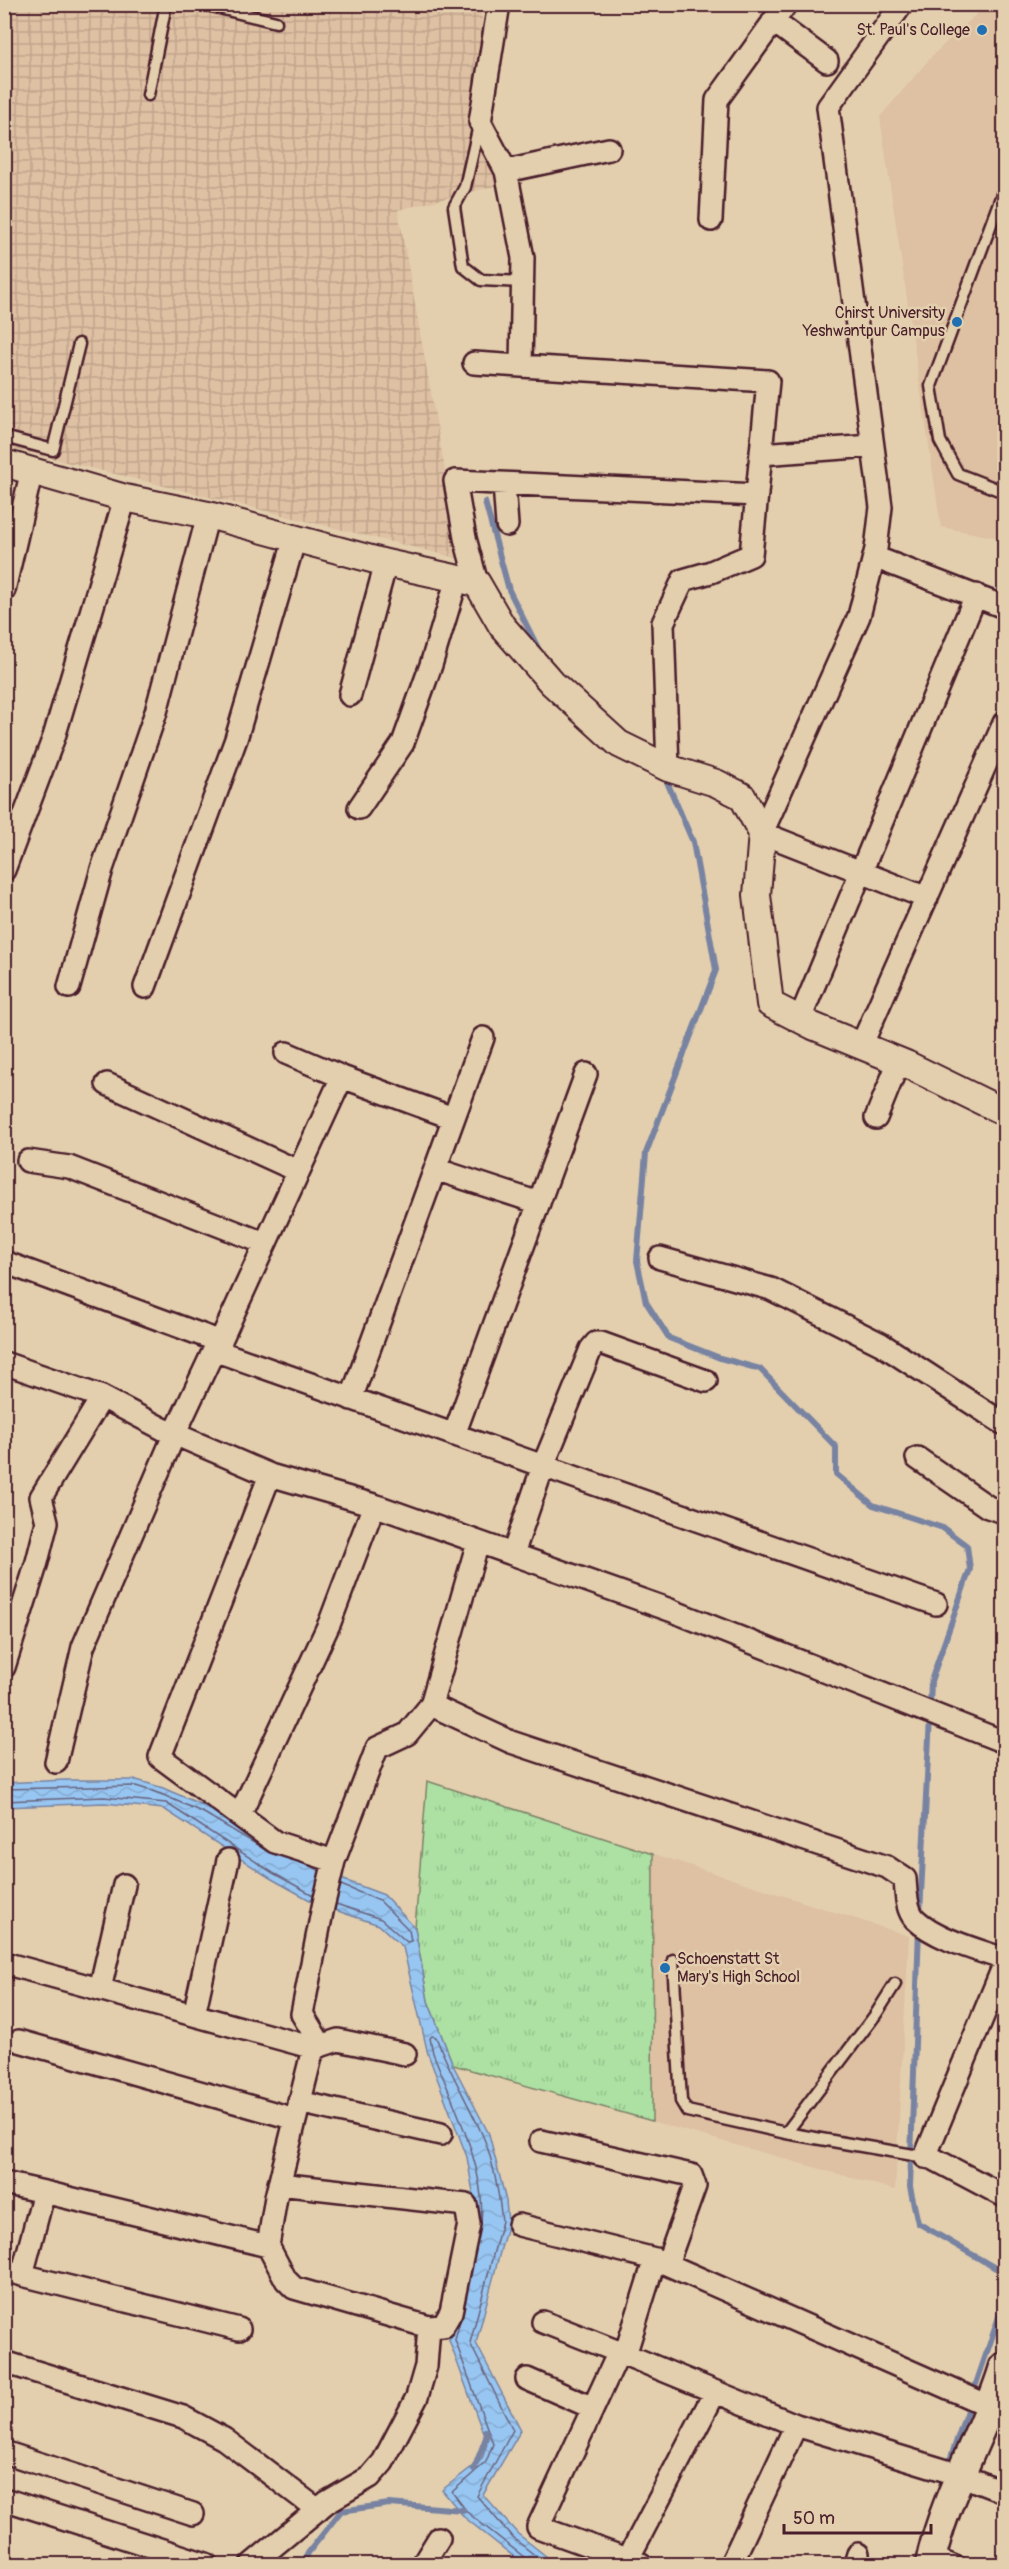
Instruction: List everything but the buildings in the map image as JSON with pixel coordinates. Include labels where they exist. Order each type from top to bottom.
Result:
[{"type":"main road","points":[[931,2558],[960,2475],[1004,2370]]},
{"type":"street","points":[[499,4],[480,122],[506,171],[523,258],[521,366]]},
{"type":"street","points":[[711,220],[717,100],[786,4]]},
{"type":"street","points":[[902,4],[828,107],[881,507],[874,557],[860,616],[762,833],[757,895],[770,1004],[899,1061],[1005,1112]]},
{"type":"street","points":[[773,21],[827,61]]},
{"type":"street","points":[[506,171],[609,149]]},
{"type":"street","points":[[474,363],[768,381],[751,555],[711,572],[683,580],[663,623],[668,768]]},
{"type":"street","points":[[761,454],[872,446]]},
{"type":"street","points":[[4,463],[125,498],[208,515],[386,563],[467,581],[502,626],[552,683],[619,744],[668,768],[716,783],[742,796],[762,833],[927,897]]},
{"type":"street","points":[[6,581],[32,470]]},
{"type":"street","points":[[359,808],[403,742],[431,665],[467,581],[465,538],[455,482],[757,495]]},
{"type":"street","points":[[504,484],[507,525]]},
{"type":"street","points":[[4,870],[54,737],[125,498]]},
{"type":"street","points":[[69,987],[102,869],[156,712],[208,515]]},
{"type":"street","points":[[145,987],[236,739],[295,538]]},
{"type":"street","points":[[874,557],[1005,607]]},
{"type":"street","points":[[350,695],[386,563]]},
{"type":"street","points":[[800,1019],[975,595]]},
{"type":"street","points":[[861,1046],[1005,723]]},
{"type":"street","points":[[351,1399],[483,1038]]},
{"type":"street","points":[[286,1053],[342,1077],[453,1118]]},
{"type":"street","points":[[876,1118],[899,1061]]},
{"type":"street","points":[[454,1435],[586,1074]]},
{"type":"street","points":[[56,1762],[83,1647],[175,1433],[214,1350],[219,1347],[264,1243],[342,1077]]},
{"type":"street","points":[[107,1084],[298,1171]]},
{"type":"street","points":[[28,1161],[69,1167],[264,1243]]},
{"type":"street","points":[[435,1169],[539,1203]]},
{"type":"street","points":[[660,1258],[771,1289],[881,1344],[1005,1424]]},
{"type":"street","points":[[4,1262],[351,1399],[936,1604]]},
{"type":"street","points":[[513,1554],[543,1466],[591,1349],[596,1343],[601,1342],[706,1381]]},
{"type":"street","points":[[5,1365],[102,1397],[175,1433],[270,1475],[374,1505],[670,1610],[1005,1742]]},
{"type":"street","points":[[4,1667],[47,1522],[41,1497],[102,1397]]},
{"type":"street","points":[[916,1458],[988,1507],[997,1510],[1005,1508]]},
{"type":"street","points":[[270,1475],[159,1757],[275,1842],[330,1876]]},
{"type":"street","points":[[240,1815],[330,1622],[374,1505]]},
{"type":"street","points":[[279,2184],[466,2205],[469,2224],[451,2312],[444,2326],[429,2327],[294,2288],[286,2280],[268,2246],[279,2184],[316,2037],[302,2014],[330,1876],[377,1748],[407,1734],[432,1706],[478,1542]]},
{"type":"street","points":[[432,1706],[511,1742],[887,1867],[905,1879],[906,1900],[914,1918],[943,1936],[1005,1959]]},
{"type":"street","points":[[194,2015],[228,1860]]},
{"type":"street","points":[[100,1989],[124,1885]]},
{"type":"street","points":[[4,1963],[314,2048],[338,2040],[405,2054]]},
{"type":"street","points":[[1005,1965],[925,2157],[932,2158],[1005,2196]]},
{"type":"street","points":[[20,2041],[297,2111],[441,2134]]},
{"type":"street","points":[[541,2141],[691,2175],[695,2186],[622,2353],[593,2408],[538,2527],[634,2562],[716,2392]]},
{"type":"street","points":[[4,2183],[268,2246]]},
{"type":"street","points":[[44,2192],[13,2273],[239,2329]]},
{"type":"street","points":[[519,2225],[661,2261],[989,2406]]},
{"type":"street","points":[[543,2322],[796,2424],[960,2475],[1005,2492]]},
{"type":"street","points":[[252,2565],[327,2502],[370,2477],[383,2462],[417,2397],[426,2366],[429,2327]]},
{"type":"street","points":[[4,2362],[183,2416],[224,2439],[318,2510]]},
{"type":"street","points":[[527,2379],[593,2408]]},
{"type":"street","points":[[730,2565],[796,2424]]},
{"type":"street","points":[[4,2452],[193,2514]]},
{"type":"street","points":[[4,2499],[206,2565]]},
{"type":"street","points":[[423,2565],[439,2538]]},
{"type":"lane","points":[[148,95],[166,4]]},
{"type":"lane","points":[[203,4],[276,22]]},
{"type":"lane","points":[[480,122],[465,187],[454,207],[463,266],[481,280],[523,282]]},
{"type":"lane","points":[[1005,189],[931,386],[939,441],[958,474],[1005,492]]},
{"type":"lane","points":[[4,437],[53,450],[79,344]]},
{"type":"lane","points":[[673,1960],[681,2101],[687,2111],[786,2133],[925,2157]]},
{"type":"lane","points":[[786,2133],[876,2014],[895,1984]]},
{"type":"lane","points":[[931,2558],[962,2565]]},
{"type":"shaded area","points":[[5,5],[480,5],[503,184],[398,210],[461,559],[5,447]]},
{"type":"shaded area","name":"Chirst University Yeshwantpur Campus","points":[[986,5],[1004,5],[1004,539],[941,527],[880,117],[932,56]]},
{"type":"shaded area","name":"Schoenstatt St Mary's High School","points":[[427,1781],[909,1936],[895,2190],[453,2065],[415,1928]]},
{"type":"green space","points":[[427,1781],[653,1854],[652,2121],[453,2065],[428,2001],[415,1928]]},
{"type":"water","points":[[137,1780],[163,1788],[207,1807],[254,1838],[320,1871],[384,1895],[415,1928],[428,2001],[453,2065],[489,2134],[506,2201],[508,2222],[476,2343],[521,2430],[483,2495],[518,2534],[556,2564],[523,2564],[464,2517],[442,2490],[482,2459],[487,2444],[449,2340],[472,2244],[476,2210],[467,2157],[428,2054],[403,1947],[379,1925],[317,1904],[270,1878],[164,1809],[104,1803],[5,1807],[4,1783]]},
{"type":"waterway","points":[[485,502],[509,590],[542,656]]},
{"type":"waterway","points":[[664,775],[693,842],[716,970],[646,1153],[637,1261],[646,1302],[669,1338],[720,1358],[760,1369],[836,1447],[836,1474],[873,1505],[943,1528],[967,1546],[970,1569],[931,1681],[930,1708]]},
{"type":"waterway","points":[[920,1914],[930,1718]]},
{"type":"waterway","points":[[919,1928],[910,2187],[918,2223],[1004,2273]]},
{"type":"waterway","points":[[947,2469],[1004,2302]]},
{"type":"waterway","points":[[474,2469],[487,2435],[485,2431]]},
{"type":"waterway","points":[[303,2564],[308,2553],[341,2511],[389,2504],[463,2510]]},
{"type":"place","name":"St. Paul's College","points":[[982,30]]},
{"type":"place","name":"Chirst University Yeshwantpur Campus","points":[[957,322]]},
{"type":"place","name":"Schoenstatt St Mary's High School","points":[[665,1968]]}]
